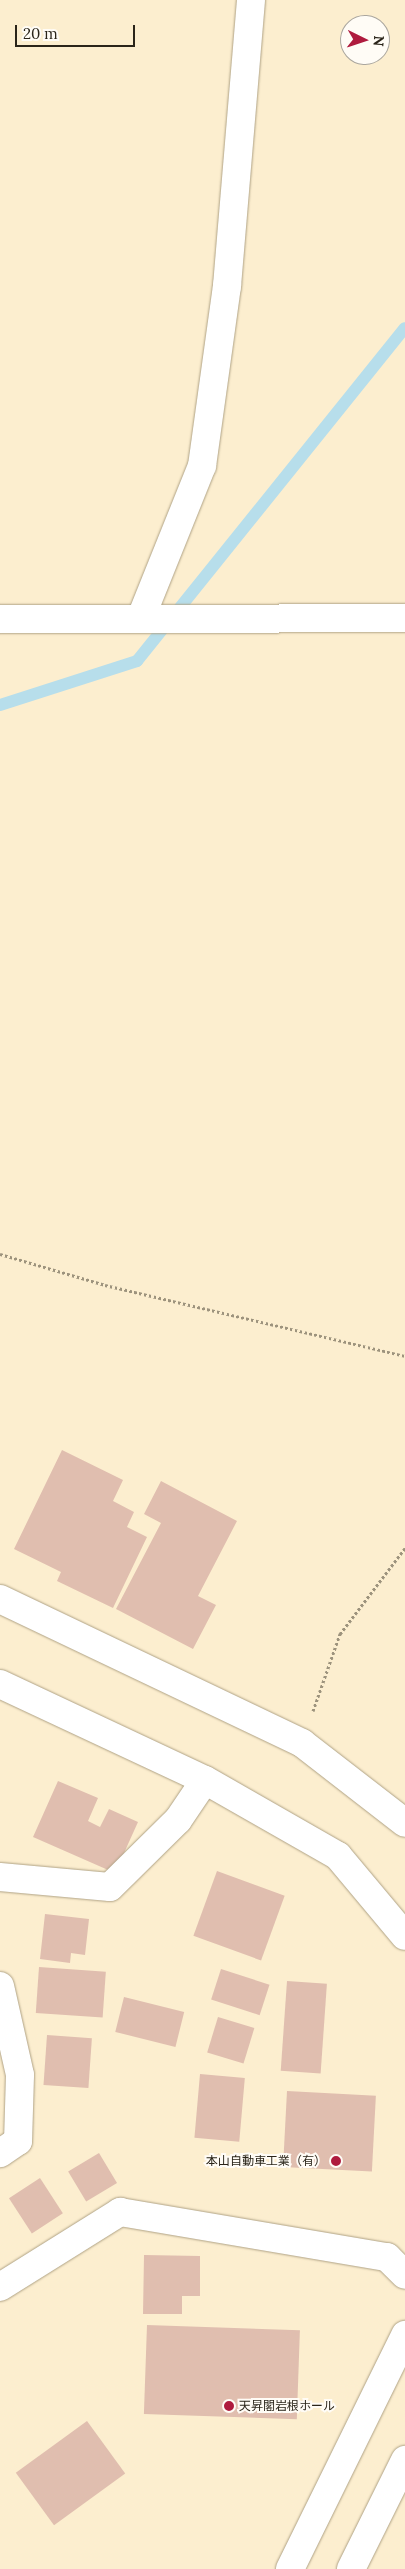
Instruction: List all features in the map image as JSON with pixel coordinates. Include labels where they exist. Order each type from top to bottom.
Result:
[{"type":"street","points":[[142,615],[202,466],[227,286],[251,0]]},
{"type":"street","points":[[0,619],[142,615],[241,618],[405,618]]},
{"type":"street","points":[[0,1599],[302,1742],[405,1823]]},
{"type":"street","points":[[0,1684],[205,1780],[338,1856],[405,1936]]},
{"type":"street","points":[[0,1877],[110,1887],[178,1820],[205,1780]]},
{"type":"street","points":[[0,1986],[20,2075],[18,2141],[0,2153]]},
{"type":"street","points":[[0,2287],[120,2212],[387,2256],[405,2276]]},
{"type":"street","points":[[290,2569],[405,2335]]},
{"type":"street","points":[[351,2569],[405,2460]]},
{"type":"path","points":[[0,1254],[105,1285],[405,1356]]},
{"type":"path","points":[[302,1742],[340,1634],[405,1548]]},
{"type":"building","points":[[62,1450],[123,1480],[113,1501],[134,1512],[127,1527],[147,1537],[113,1608],[57,1581],[61,1572],[14,1549]]},
{"type":"building","points":[[161,1481],[237,1521],[198,1596],[216,1605],[193,1649],[116,1609],[161,1523],[144,1514]]},
{"type":"building","points":[[58,1781],[98,1798],[88,1821],[100,1827],[109,1809],[138,1822],[115,1873],[33,1837]]},
{"type":"building","points":[[217,1871],[285,1896],[261,1960],[193,1936]]},
{"type":"building","points":[[45,1914],[89,1919],[85,1955],[71,1953],[70,1963],[40,1959]]},
{"type":"building","points":[[39,1967],[106,1972],[103,2018],[36,2013]]},
{"type":"building","points":[[221,1969],[270,1985],[260,2015],[211,1999]]},
{"type":"building","points":[[287,1981],[327,1984],[321,2074],[281,2071]]},
{"type":"building","points":[[124,1997],[184,2012],[175,2047],[115,2032]]},
{"type":"building","points":[[218,2017],[254,2028],[244,2063],[207,2052]]},
{"type":"building","points":[[47,2035],[92,2038],[88,2088],[44,2085]]},
{"type":"building","points":[[200,2074],[245,2078],[239,2142],[194,2138]]},
{"type":"building","points":[[287,2091],[376,2096],[372,2172],[283,2167]]},
{"type":"building","points":[[99,2153],[117,2183],[86,2202],[68,2172]]},
{"type":"building","points":[[40,2178],[63,2213],[32,2233],[9,2198]]},
{"type":"building","points":[[144,2255],[200,2256],[200,2296],[182,2296],[182,2314],[143,2314]]},
{"type":"building","points":[[147,2325],[300,2330],[297,2419],[144,2414]]},
{"type":"building","points":[[87,2421],[125,2474],[54,2525],[16,2473]]},
{"type":"waterway","points":[[0,705],[137,661],[405,328]]},
{"type":"place","name":"本山自動車工業（有）","points":[[336,2161]]},
{"type":"place","name":"天昇閣岩根ホール","points":[[229,2406]]}]
